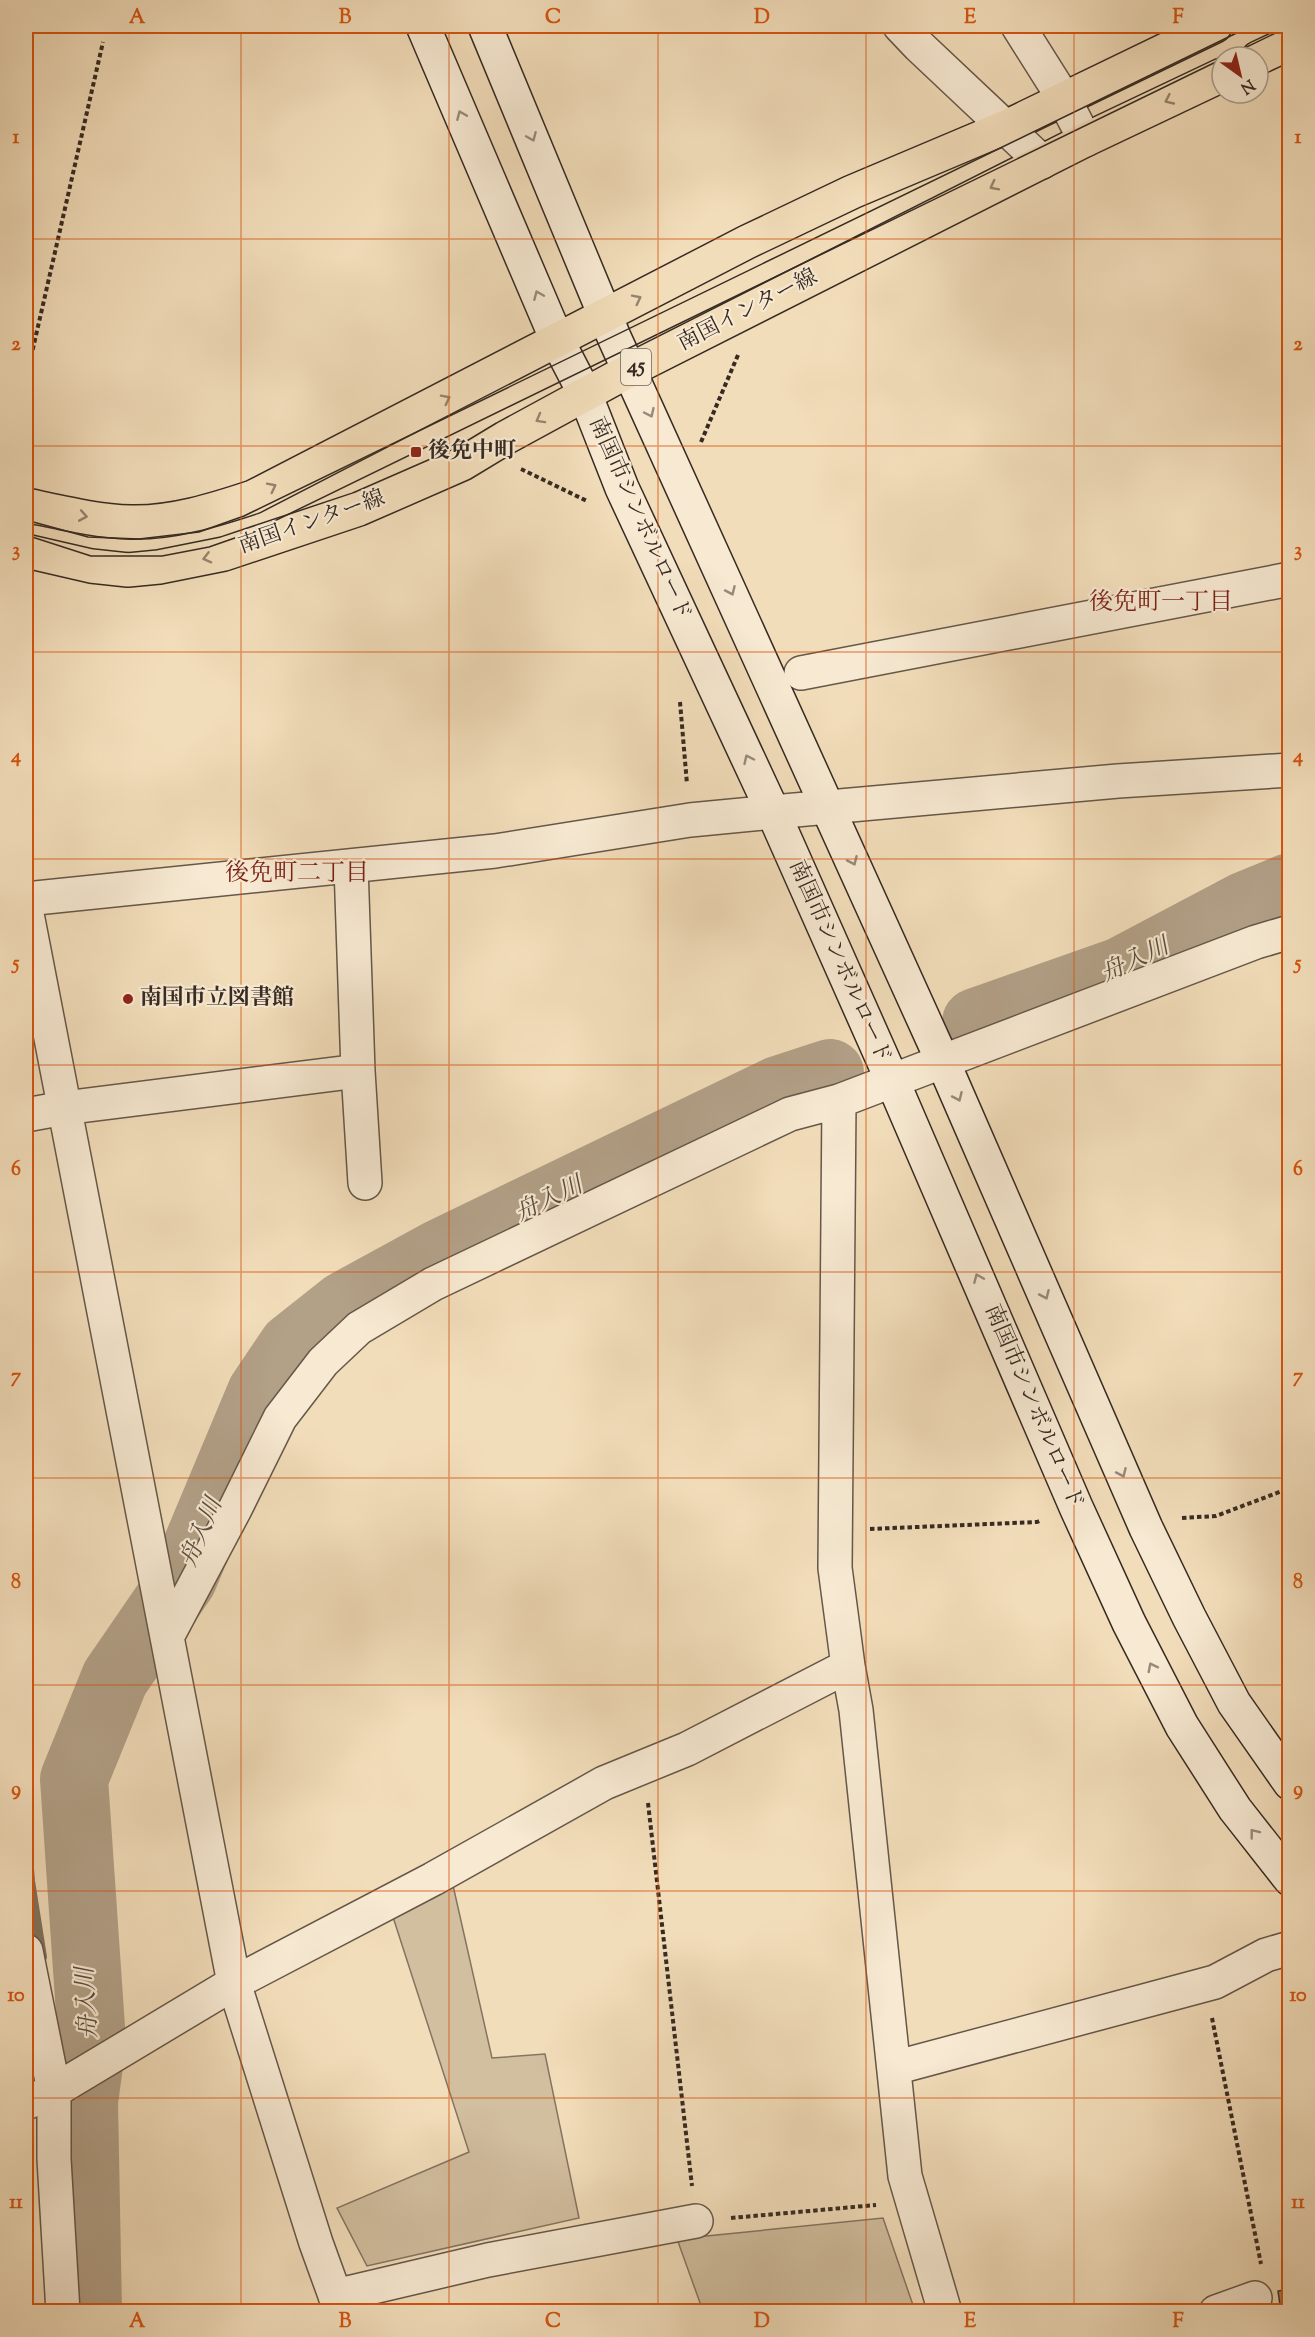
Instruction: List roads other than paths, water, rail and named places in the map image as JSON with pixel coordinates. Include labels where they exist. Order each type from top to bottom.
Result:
[{"type":"main road","name":"南国インター線","points":[[26,505],[95,518],[132,522],[199,514],[253,497],[747,242],[852,192],[1006,127],[1215,26]]},
{"type":"main road","points":[[1270,52],[1290,43]]},
{"type":"main road","name":"南国インター線","points":[[26,551],[80,564],[128,570],[195,561],[224,554],[359,509],[462,464],[630,370],[1085,140],[1210,81]]},
{"type":"street","name":"南国市シンボルロード","points":[[423,26],[557,340],[585,394],[622,488],[773,812],[892,1080],[1076,1507],[1130,1623],[1182,1726],[1235,1809],[1290,1879]]},
{"type":"street","points":[[485,26],[605,316],[943,1062],[1146,1528],[1234,1703],[1290,1783]]},
{"type":"street","points":[[900,26],[1042,162]]},
{"type":"street","points":[[1018,26],[1064,99],[1085,140]]},
{"type":"street","points":[[801,673],[1290,579]]},
{"type":"street","points":[[26,899],[495,851],[690,820],[1118,781],[1290,770]]},
{"type":"street","points":[[351,866],[358,1071],[365,1184]]},
{"type":"street","points":[[26,909],[234,1983],[316,2244],[338,2304],[488,2260],[696,2221]]},
{"type":"street","points":[[166,1631],[235,1509],[280,1418],[323,1362],[359,1328],[433,1284],[789,1114],[839,1101],[1256,942],[1290,932]]},
{"type":"street","points":[[26,1115],[64,1108],[358,1071]]},
{"type":"street","points":[[839,1101],[835,1568],[856,1710],[905,2176],[945,2312]]},
{"type":"street","points":[[66,2083],[234,1983],[433,1879],[603,1783],[687,1749],[848,1666]]},
{"type":"street","points":[[894,2068],[1215,1982],[1266,1955],[1290,1948]]},
{"type":"street","points":[[26,1951],[66,2083],[54,2159],[63,2312]]},
{"type":"street","points":[[1216,2312],[1259,2287]]},
{"type":"waterway","name":"舟入川","points":[[976,1022],[1121,971],[1244,906],[1290,887]]},
{"type":"waterway","name":"舟入川","points":[[88,2312],[84,2102],[92,2042],[74,1779],[115,1678],[183,1579],[261,1393],[292,1347],[345,1305],[440,1253],[778,1090],[830,1073]]},
{"type":"waterway","points":[[26,1834],[30,1881],[42,1957]]},
{"type":"waterway","points":[[59,2037],[67,2068]]},
{"type":"tram line","points":[[26,520],[88,537],[139,539],[199,532],[244,516],[1251,26]]},
{"type":"tram line","points":[[1251,45],[1290,26]]},
{"type":"tram line","points":[[26,535],[91,556],[162,556],[209,547],[252,532],[1210,65]]},
{"type":"place","name":"後免中町","points":[[416,452]]},
{"type":"place","name":"南国市立図書館","points":[[128,999]]},
{"type":"district","name":"後免町一丁目","points":[[1161,603]]},
{"type":"district","name":"後免町二丁目","points":[[297,874]]}]
